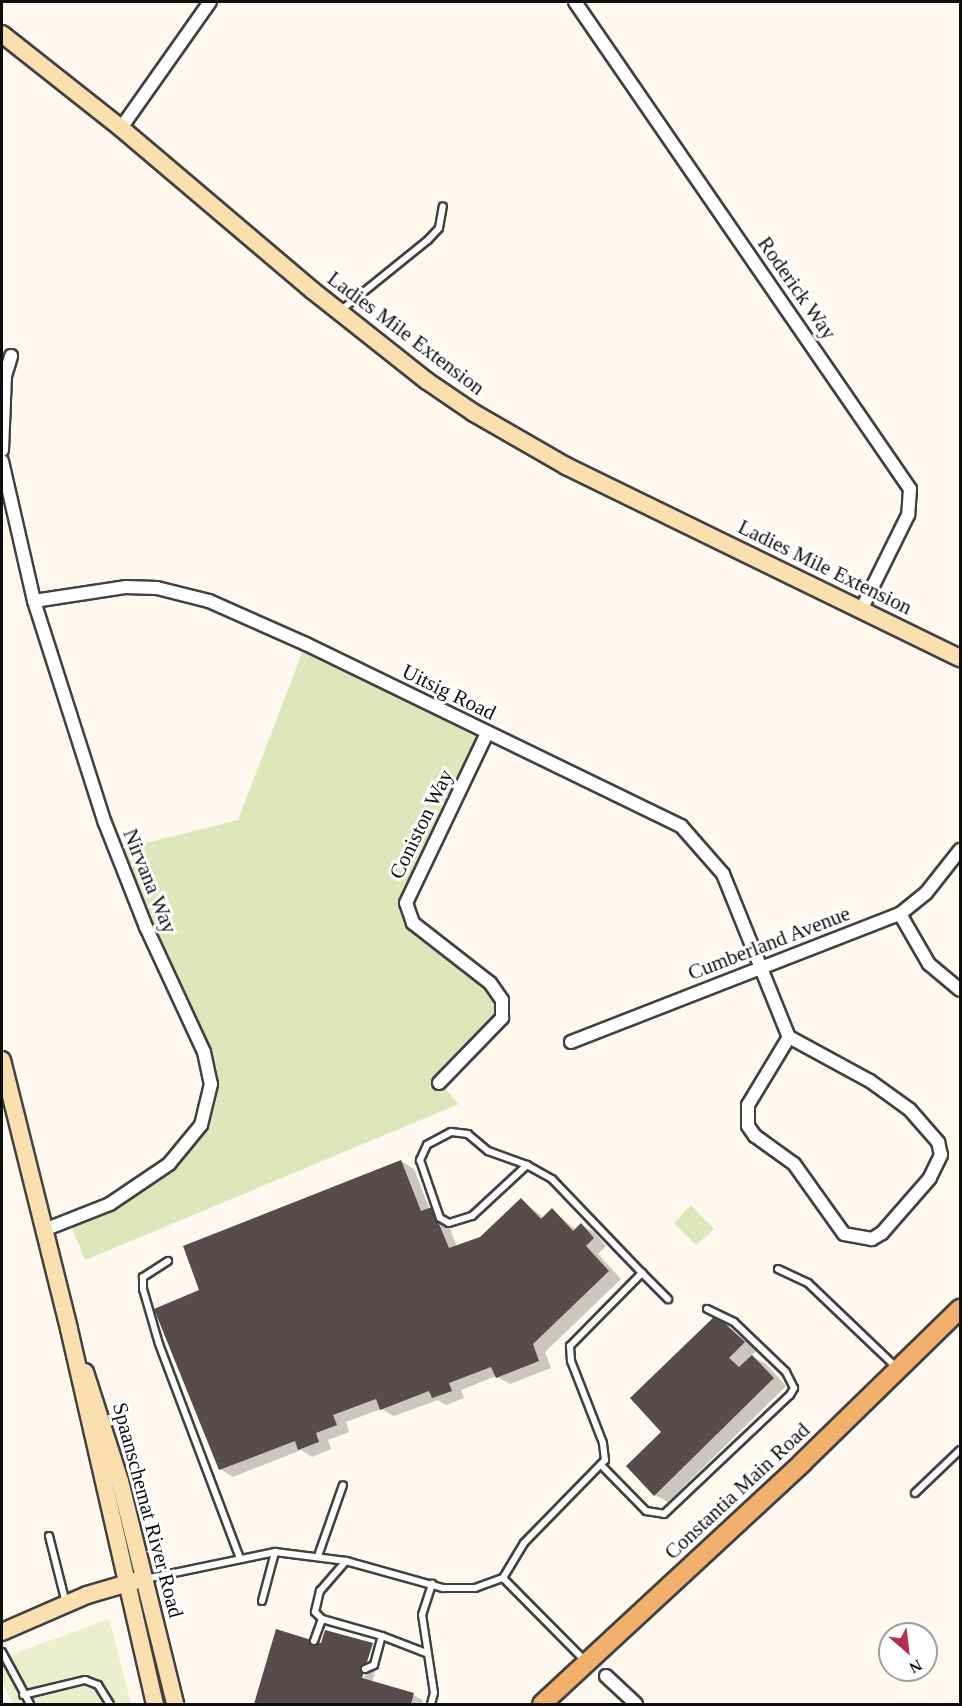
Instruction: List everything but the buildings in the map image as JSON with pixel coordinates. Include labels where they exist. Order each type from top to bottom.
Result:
[{"type":"main road","name":"Ladies Mile Extension","points":[[2,34],[121,128],[340,312],[436,388],[518,439],[960,658]]},
{"type":"main road","name":"Spaanschemat River Road","points":[[2,1063],[69,1329],[124,1584],[154,1704]]},
{"type":"main road","name":"Constantia Main Road","points":[[542,1704],[960,1309]]},
{"type":"main road","name":"Spaanschemat River Road","points":[[69,1329],[103,1421],[175,1704]]},
{"type":"main road","points":[[2,1632],[66,1603],[144,1579]]},
{"type":"street","points":[[121,128],[210,2]]},
{"type":"street","name":"Roderick Way","points":[[575,2],[910,489],[908,515],[861,610]]},
{"type":"street","points":[[2,450],[5,376],[11,356]]},
{"type":"street","name":"Nirvana Way","points":[[2,461],[34,601],[116,854],[201,1044],[211,1084],[201,1125],[169,1164],[110,1204],[44,1230]]},
{"type":"street","name":"Uitsig Road","points":[[34,601],[125,586],[181,592],[306,644],[681,826],[723,874],[789,1037]]},
{"type":"street","name":"Coniston Way","points":[[439,1083],[502,1018],[502,1000],[490,983],[413,923],[406,903],[487,733]]},
{"type":"street","name":"Cumberland Avenue","points":[[571,1042],[900,914],[926,893],[960,850]]},
{"type":"street","points":[[900,914],[929,964],[960,988]]},
{"type":"street","points":[[789,1037],[870,1081],[910,1110],[938,1142],[941,1155],[930,1178],[882,1233],[872,1239],[844,1234],[794,1164],[755,1136],[748,1126],[748,1105],[789,1037]]},
{"type":"street","points":[[606,1676],[636,1704]]},
{"type":"lane","points":[[340,312],[428,240],[439,228],[443,206]]},
{"type":"lane","points":[[527,1165],[472,1216],[449,1223],[440,1218],[420,1160],[427,1145],[461,1131],[488,1150],[527,1165],[552,1179],[668,1299]]},
{"type":"lane","points":[[168,1262],[143,1277],[143,1289],[159,1344],[239,1556]]},
{"type":"lane","points":[[778,1269],[808,1283],[898,1369]]},
{"type":"lane","points":[[144,1579],[239,1556],[275,1552],[346,1561],[432,1584],[468,1589],[503,1578],[524,1543],[602,1466],[603,1443],[571,1361],[570,1346],[642,1273]]},
{"type":"lane","points":[[602,1466],[646,1511],[664,1514],[790,1395],[794,1388],[786,1372],[734,1322],[707,1309]]},
{"type":"lane","points":[[915,1493],[960,1450]]},
{"type":"lane","points":[[318,1556],[343,1485]]},
{"type":"lane","points":[[49,1536],[66,1603]]},
{"type":"lane","points":[[262,1601],[275,1552]]},
{"type":"lane","points":[[346,1561],[320,1591],[315,1611],[322,1619],[382,1636],[426,1653]]},
{"type":"lane","points":[[503,1578],[586,1662]]},
{"type":"lane","points":[[431,1704],[434,1693],[426,1653],[422,1614],[432,1584]]},
{"type":"lane","points":[[314,1641],[322,1619]]},
{"type":"lane","points":[[365,1669],[374,1665],[382,1636]]},
{"type":"lane","points":[[2,1652],[23,1695],[30,1704]]},
{"type":"lane","points":[[23,1695],[85,1680],[98,1685],[110,1704]]},
{"type":"green space","points":[[304,648],[487,733],[406,910],[490,983],[504,1008],[439,1083],[459,1104],[85,1260],[70,1223],[113,1204],[189,1139],[208,1102],[206,1062],[113,851],[238,820]]},
{"type":"green space","points":[[691,1205],[714,1229],[696,1245],[674,1223]]},
{"type":"green space","points":[[109,1619],[131,1704],[13,1704],[2,1681],[2,1658]]}]
